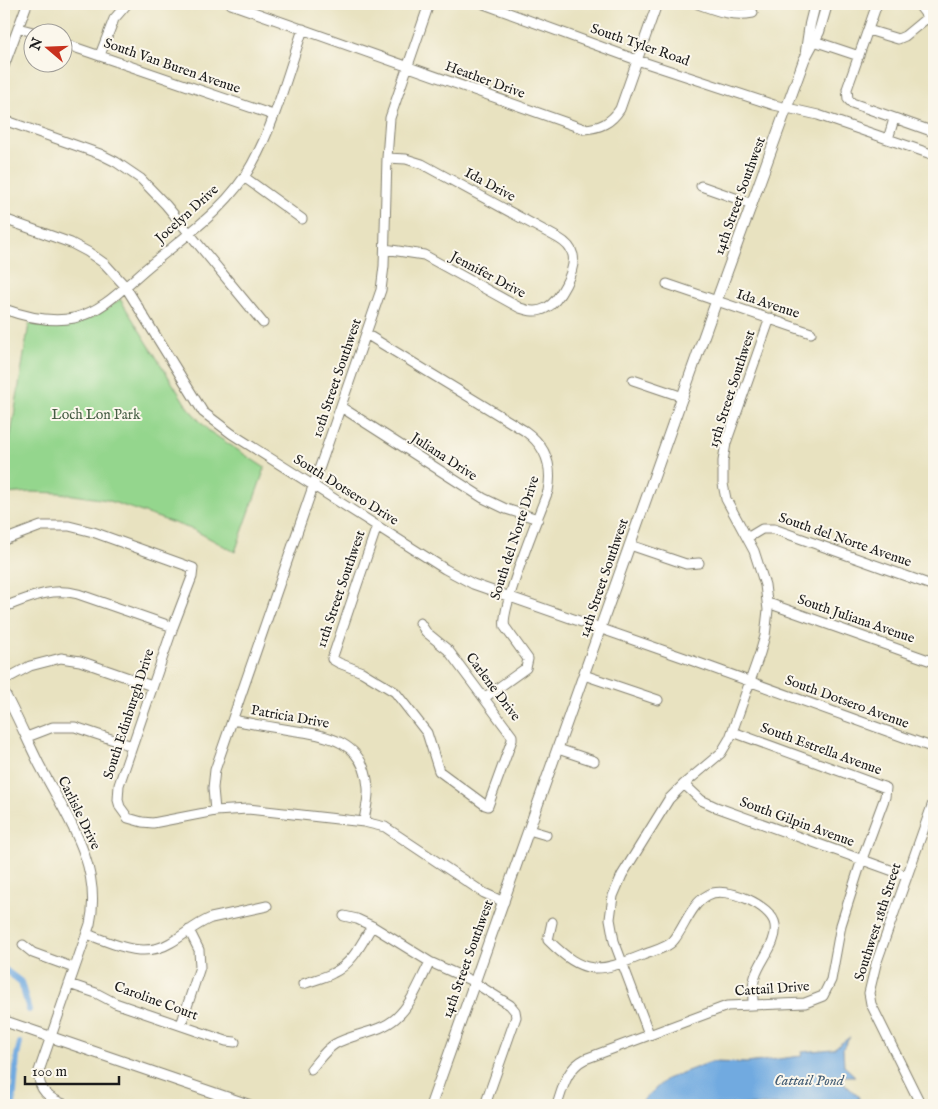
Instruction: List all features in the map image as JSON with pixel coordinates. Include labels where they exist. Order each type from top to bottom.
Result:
[{"type":"main road","name":"14th Street Southwest","points":[[804,60],[815,4]]},
{"type":"main road","name":"14th Street Southwest","points":[[431,1105],[716,302],[804,60],[818,32],[827,4]]},
{"type":"main road","points":[[4,1021],[249,1105]]},
{"type":"street","points":[[4,66],[27,4]]},
{"type":"street","points":[[100,56],[114,19],[127,4]]},
{"type":"street","name":"Heather Drive","points":[[231,4],[584,129],[599,127],[616,116],[656,4]]},
{"type":"street","name":"10th Street Southwest","points":[[215,811],[213,788],[215,770],[381,290],[385,249],[390,118],[429,4]]},
{"type":"street","name":"South Tyler Road","points":[[484,4],[637,60],[774,105],[818,115],[934,156]]},
{"type":"street","points":[[698,4],[716,11],[739,16],[753,13]]},
{"type":"street","points":[[877,4],[847,89],[848,99],[852,103],[934,132]]},
{"type":"street","points":[[918,4],[934,25]]},
{"type":"street","points":[[868,30],[898,39],[905,36],[928,17]]},
{"type":"street","points":[[18,28],[22,29]]},
{"type":"street","name":"Jocelyn Drive","points":[[4,310],[47,320],[74,318],[83,315],[108,302],[222,203],[244,177],[260,149],[303,29]]},
{"type":"street","points":[[814,41],[859,56]]},
{"type":"street","name":"South Van Buren Avenue","points":[[72,46],[273,115]]},
{"type":"street","points":[[888,139],[894,119]]},
{"type":"street","points":[[4,120],[100,154],[116,162],[140,179],[189,233],[263,323]]},
{"type":"street","name":"Ida Drive","points":[[387,158],[406,159],[422,164],[558,238],[568,245],[572,253]]},
{"type":"street","points":[[244,177],[302,220]]},
{"type":"street","points":[[701,186],[752,204]]},
{"type":"street","name":"South Dotsero Drive","points":[[4,219],[72,243],[105,264],[126,286],[203,412],[232,434],[445,569],[474,584],[750,681]]},
{"type":"street","name":"Jennifer Drive","points":[[385,249],[424,256],[520,308],[535,312],[548,308],[556,300],[571,273],[574,262],[572,253]]},
{"type":"street","name":"Ida Avenue","points":[[666,284],[811,333]]},
{"type":"street","name":"15th Street Southwest","points":[[649,1034],[614,942],[610,927],[610,912],[622,875],[669,799],[721,753],[733,732],[765,636],[768,603],[760,569],[747,538],[726,499],[723,484],[723,460],[726,443],[770,318]]},
{"type":"street","name":"South del Norte Drive","points":[[366,334],[517,425],[539,442],[547,458],[550,474],[548,491],[510,596],[504,624],[529,662],[526,668],[484,698]]},
{"type":"street","points":[[633,380],[683,397]]},
{"type":"street","name":"Juliana Drive","points":[[341,407],[483,498],[506,510],[538,519]]},
{"type":"street","name":"South Edinburgh Drive","points":[[4,540],[41,526],[69,526],[93,532],[193,568],[192,577],[132,746],[118,795],[120,807],[124,815],[137,821],[153,823],[215,811],[248,808],[364,822],[385,827],[484,893],[504,902]]},
{"type":"street","name":"11th Street Southwest","points":[[376,526],[332,654],[332,660],[362,672],[395,692],[427,733],[438,771],[486,806]]},
{"type":"street","name":"South del Norte Avenue","points":[[747,538],[762,529],[774,529],[934,586]]},
{"type":"street","points":[[630,544],[686,564],[699,563]]},
{"type":"street","points":[[4,607],[44,593],[63,591],[78,594],[173,627]]},
{"type":"street","name":"South Juliana Avenue","points":[[768,603],[934,662]]},
{"type":"street","name":"Carlene Drive","points":[[420,622],[426,632],[448,650],[512,738],[490,803],[486,806]]},
{"type":"street","points":[[4,680],[30,666],[61,658],[80,662],[152,686]]},
{"type":"street","points":[[584,675],[658,700]]},
{"type":"street","name":"South Dotsero Avenue","points":[[750,681],[934,748]]},
{"type":"street","name":"Carlisle Drive","points":[[4,692],[79,840],[92,876],[94,904],[87,934],[39,1071],[39,1082],[49,1098],[67,1105]]},
{"type":"street","name":"Patricia Drive","points":[[233,720],[324,735],[345,745],[354,753],[366,775],[368,793],[364,822]]},
{"type":"street","points":[[27,737],[53,727],[75,727],[132,746]]},
{"type":"street","name":"South Estrella Avenue","points":[[733,732],[884,786],[886,790],[885,796],[862,859]]},
{"type":"street","points":[[558,749],[594,761]]},
{"type":"street","name":"South Gilpin Avenue","points":[[684,784],[705,803],[907,876]]},
{"type":"street","name":"Southwest 18th Street","points":[[921,1105],[871,1004],[870,993],[876,964],[934,800]]},
{"type":"street","points":[[529,830],[546,835]]},
{"type":"street","name":"Cattail Drive","points":[[557,1105],[569,1072],[576,1064],[585,1059],[723,1007],[753,1004],[805,1003],[823,996],[831,980],[841,925],[862,859]]},
{"type":"street","points":[[552,922],[548,940],[559,951],[577,963],[596,969],[603,969],[672,943],[698,903],[713,892],[728,893],[761,906],[771,915],[775,922],[774,938],[754,979],[753,1004]]},
{"type":"street","points":[[87,934],[126,948],[142,950],[160,948],[211,918],[267,906]]},
{"type":"street","points":[[344,916],[357,919],[372,926],[430,962],[475,983],[510,1005],[516,1014],[485,1105]]},
{"type":"street","points":[[304,984],[332,974],[345,965],[372,926]]},
{"type":"street","points":[[180,1025],[200,967],[199,950],[189,930]]},
{"type":"street","points":[[23,945],[32,953],[74,968]]},
{"type":"street","points":[[311,1069],[327,1050],[336,1044],[382,1027],[395,1019],[409,1002],[430,962]]},
{"type":"street","name":"Caroline Court","points":[[69,984],[96,993],[114,1004],[234,1042]]},
{"type":"green space","name":"Loch Lon Park","points":[[120,299],[188,408],[209,431],[265,468],[235,552],[194,530],[107,500],[60,493],[31,492],[5,494],[7,459],[29,324],[56,326],[78,323],[98,314]]},
{"type":"water","name":"Cattail Pond","points":[[850,1037],[843,1048],[844,1066],[855,1076],[836,1076],[859,1097],[858,1105],[638,1105],[666,1079],[711,1062],[747,1063],[801,1056],[802,1052],[833,1049]]},
{"type":"waterway","points":[[4,969],[21,982],[29,1010]]},
{"type":"waterway","points":[[13,1105],[17,1056],[20,1043]]}]
